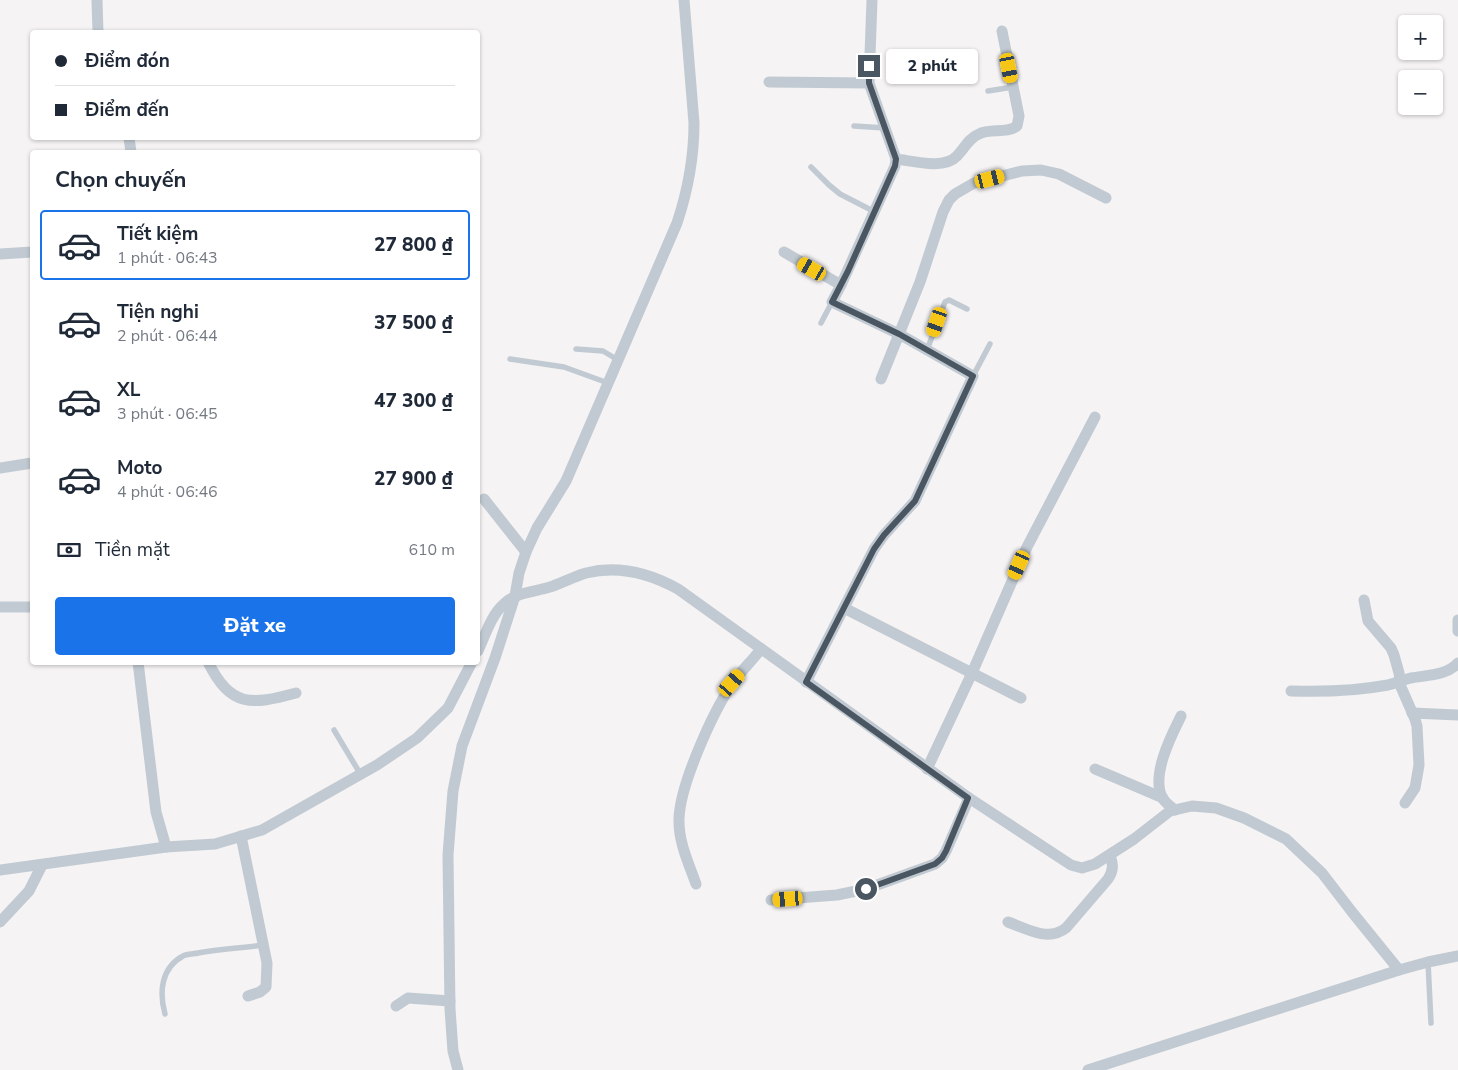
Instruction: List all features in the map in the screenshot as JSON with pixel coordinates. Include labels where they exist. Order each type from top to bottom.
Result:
[{"type":"street","points":[[97,0],[98,30]]},
{"type":"street","points":[[458,1070],[453,1051],[450,1002],[448,855],[453,791],[462,746],[495,658],[515,596],[519,573],[526,552],[537,528],[566,482],[677,223],[689,184],[694,123],[684,0]]},
{"type":"street","points":[[806,682],[874,549],[915,501],[973,376],[899,334],[832,302],[875,212],[895,166],[896,159],[869,83],[872,0]]},
{"type":"street","points":[[896,159],[940,164],[948,163],[956,158],[976,135],[984,132],[1014,128],[1018,124],[1019,116],[1002,31]]},
{"type":"street","points":[[769,82],[869,83]]},
{"type":"street","points":[[881,380],[920,282],[946,206],[955,194],[964,187],[974,183],[1022,171],[1041,170],[1059,174],[1106,198]]},
{"type":"street","points":[[0,254],[30,252]]},
{"type":"street","points":[[784,252],[841,285]]},
{"type":"street","points":[[927,769],[972,673],[1027,547],[1095,417]]},
{"type":"street","points":[[0,468],[30,462]]},
{"type":"street","points":[[484,499],[526,552]]},
{"type":"street","points":[[480,647],[498,611],[503,604],[515,596],[550,587],[596,571],[619,570],[647,575],[678,589],[968,798],[1071,865],[1082,868],[1091,866],[1134,839],[1170,811],[1192,806],[1216,808],[1244,818],[1286,839],[1322,874],[1399,970]]},
{"type":"street","points":[[1364,600],[1368,621],[1391,648],[1399,673],[1399,682],[1417,726],[1419,765],[1415,788],[1405,803]]},
{"type":"street","points":[[0,607],[30,607]]},
{"type":"street","points":[[844,608],[1021,698]]},
{"type":"street","points":[[1458,620],[1458,631]]},
{"type":"street","points":[[696,884],[684,853],[679,822],[682,799],[690,773],[720,703],[732,683],[761,649]]},
{"type":"street","points":[[1291,691],[1332,692],[1382,686],[1436,674],[1453,668],[1458,663]]},
{"type":"street","points":[[138,665],[156,812],[166,848]]},
{"type":"street","points":[[210,665],[218,682],[228,692],[242,699],[257,702],[296,693]]},
{"type":"street","points":[[0,870],[166,848],[215,844],[262,830],[378,765],[417,738],[448,708],[470,665]]},
{"type":"street","points":[[1412,713],[1458,716]]},
{"type":"street","points":[[1163,798],[1158,780],[1168,742],[1181,716]]},
{"type":"street","points":[[1095,769],[1163,798],[1174,810]]},
{"type":"street","points":[[771,900],[856,892],[935,864],[946,851],[968,798]]},
{"type":"street","points":[[241,836],[267,963],[266,987],[260,992],[248,996]]},
{"type":"street","points":[[1008,922],[1043,935],[1060,933],[1108,879],[1113,865],[1110,855]]},
{"type":"street","points":[[0,922],[29,891],[42,865]]},
{"type":"street","points":[[1088,1070],[1399,970],[1458,956]]},
{"type":"street","points":[[396,1006],[408,998],[450,1002]]},
{"type":"lane","points":[[988,91],[1013,88]]},
{"type":"lane","points":[[854,126],[885,128]]},
{"type":"lane","points":[[811,167],[834,190],[875,212]]},
{"type":"lane","points":[[927,350],[945,302],[949,300],[967,308]]},
{"type":"lane","points":[[821,323],[832,302]]},
{"type":"lane","points":[[973,376],[990,344]]},
{"type":"lane","points":[[576,349],[603,351],[618,360]]},
{"type":"lane","points":[[510,359],[564,367],[608,383]]},
{"type":"lane","points":[[334,730],[361,774]]},
{"type":"lane","points":[[165,1014],[162,1000],[162,985],[168,969],[184,956],[207,951],[263,946]]},
{"type":"lane","points":[[1428,962],[1431,1022]]},
{"type":"route","points":[[866,889],[935,864],[942,858],[968,798],[806,682],[874,549],[915,501],[973,376],[899,334],[832,302],[895,166],[896,155],[869,83],[869,66]]}]
